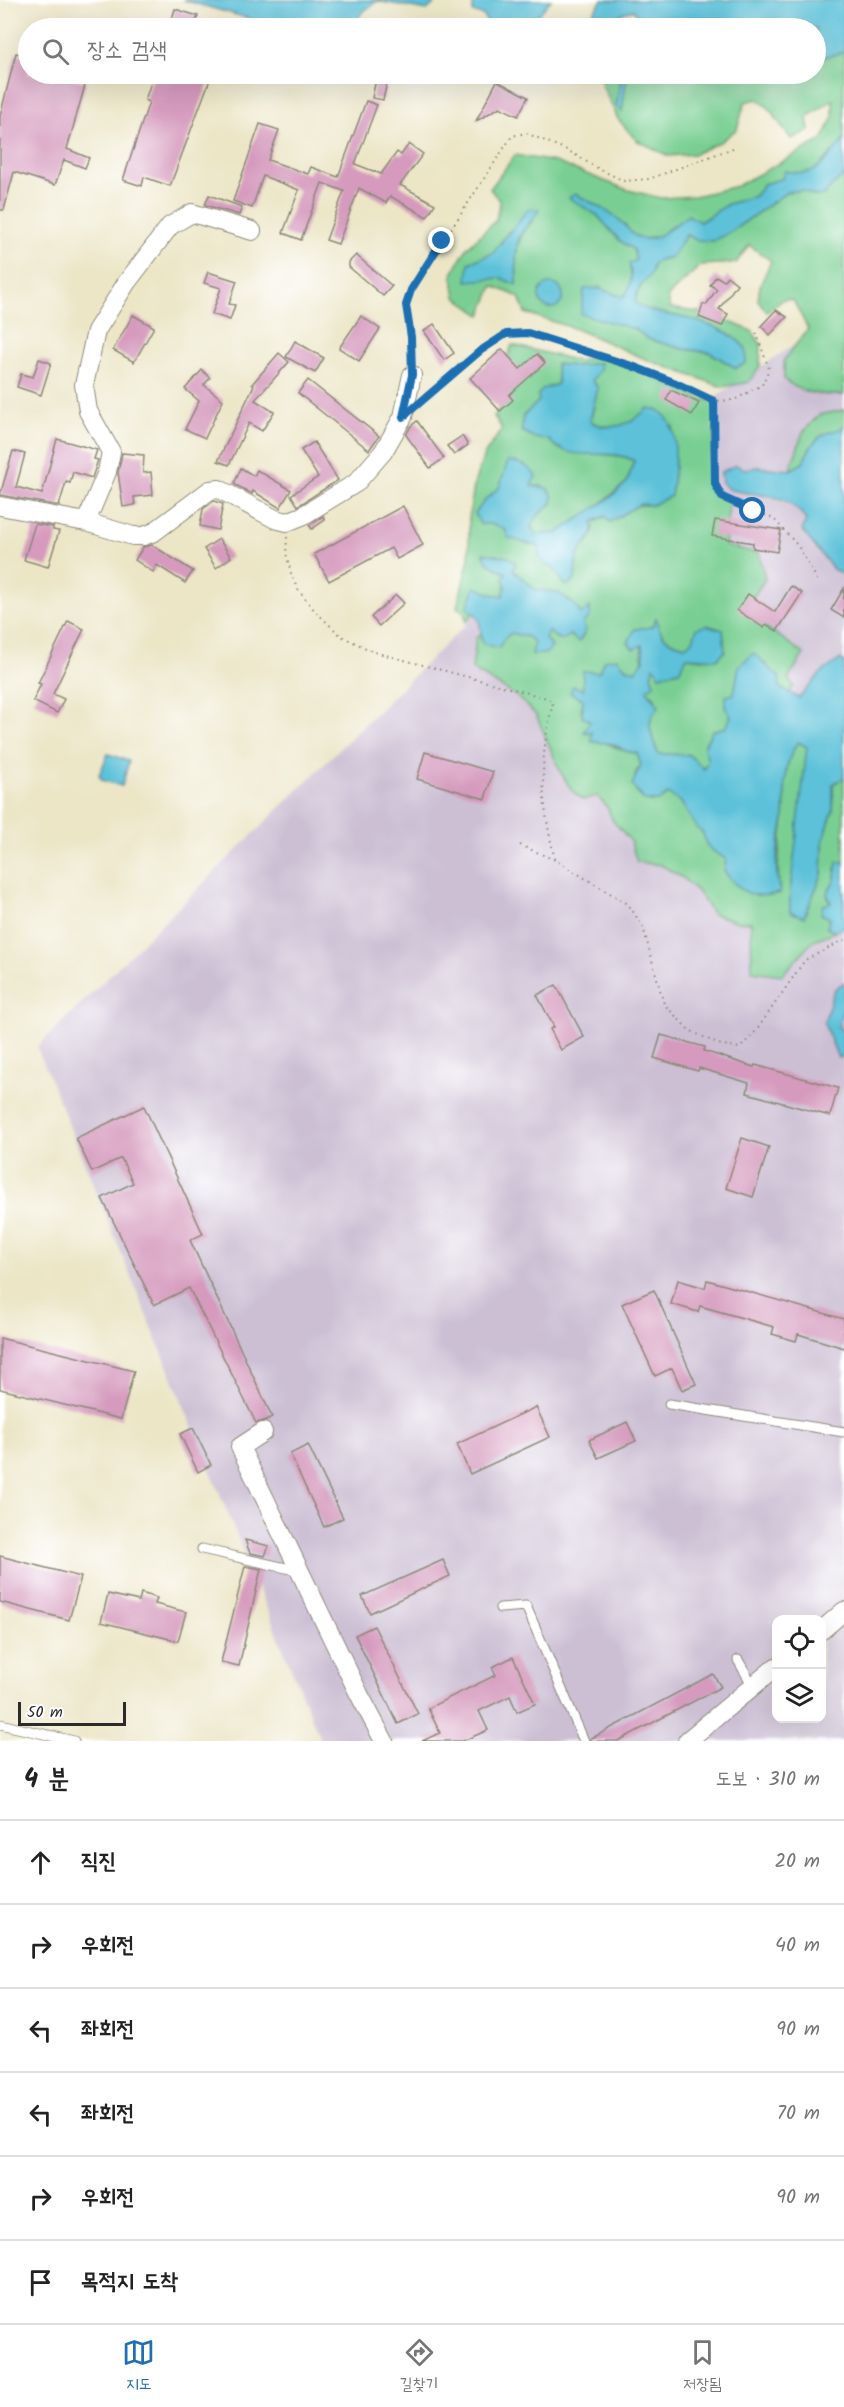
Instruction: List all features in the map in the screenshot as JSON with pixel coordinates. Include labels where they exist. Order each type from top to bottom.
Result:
[{"type":"street","points":[[86,522],[107,472],[111,452],[88,411],[84,385],[96,331],[127,282],[171,226],[192,213],[252,231]]},
{"type":"street","points":[[0,506],[86,522],[133,536],[144,536],[154,532],[210,490],[219,489],[275,519],[287,522],[302,516],[356,483],[383,452],[403,417],[412,375]]},
{"type":"street","points":[[263,1432],[240,1447],[384,1741]]},
{"type":"street","points":[[826,1627],[844,1611]]},
{"type":"street","points":[[687,1741],[774,1669]]},
{"type":"lane","points":[[669,1404],[844,1432]]},
{"type":"lane","points":[[202,1549],[299,1571]]},
{"type":"lane","points":[[500,1608],[526,1606],[584,1741]]},
{"type":"lane","points":[[738,1660],[753,1686]]},
{"type":"lane","points":[[0,1724],[74,1741]]},
{"type":"path","points":[[412,375],[411,337],[406,305],[411,290],[512,136],[526,133],[567,150],[624,181],[649,179],[733,148]]},
{"type":"path","points":[[403,417],[480,351],[506,334],[528,333],[632,366],[714,401],[734,400],[762,385],[769,369],[756,332]]},
{"type":"path","points":[[714,401],[715,484],[722,497],[774,519],[798,546],[818,581]]},
{"type":"path","points":[[287,522],[286,553],[291,573],[304,598],[341,636],[374,652],[547,698],[553,703],[544,751],[542,783],[544,813],[555,860]]},
{"type":"path","points":[[520,845],[555,860],[628,904],[644,927],[664,1004],[688,1030],[718,1044],[740,1048],[756,1031],[805,960],[844,940]]},
{"type":"shaded area","points":[[844,312],[844,426],[790,470],[758,467],[745,469],[736,465],[738,492],[756,493],[797,506],[833,569],[844,576],[844,1741],[321,1741],[37,1047],[660,433]]},
{"type":"green space","points":[[844,52],[844,140],[815,170],[764,184],[756,196],[728,204],[700,222],[672,225],[661,235],[644,239],[629,233],[614,217],[575,194],[570,198],[597,215],[620,241],[633,249],[636,260],[631,285],[624,298],[612,295],[599,287],[618,324],[635,329],[648,339],[683,349],[709,352],[736,368],[729,334],[679,317],[643,309],[635,302],[640,287],[651,274],[653,264],[661,259],[672,257],[686,235],[697,240],[732,231],[787,192],[802,190],[814,196],[823,195],[844,175],[844,395],[805,391],[784,379],[784,360],[808,329],[793,300],[784,299],[767,312],[758,300],[760,286],[771,261],[749,245],[736,263],[701,265],[668,296],[670,308],[711,314],[752,331],[761,344],[760,366],[749,382],[723,387],[650,361],[576,329],[525,313],[519,297],[493,286],[481,315],[456,297],[452,274],[467,248],[496,220],[500,201],[490,189],[515,155],[555,162],[628,190],[661,198],[695,196],[737,186],[822,140],[833,118],[833,100],[807,117],[809,131],[791,139],[768,107],[757,99],[745,102],[737,129],[720,142],[694,154],[668,156],[636,140],[618,119],[602,84],[620,84],[616,106],[622,110],[626,84],[826,84],[826,56]],"holes":[[[534,219],[522,235],[517,249],[517,284],[501,278],[490,278],[469,263],[493,253],[509,231]]]},
{"type":"green space","points":[[512,345],[579,361],[598,355],[640,370],[699,398],[719,402],[709,478],[714,491],[729,501],[725,546],[759,553],[765,579],[744,611],[804,654],[788,679],[794,686],[788,694],[780,688],[778,676],[770,671],[764,662],[739,666],[734,694],[725,707],[731,716],[726,727],[712,731],[704,746],[708,760],[704,769],[689,755],[658,754],[649,726],[655,698],[647,690],[654,666],[660,675],[679,671],[687,657],[703,659],[724,651],[722,641],[693,640],[685,646],[669,641],[660,631],[656,620],[643,642],[642,661],[639,667],[635,671],[625,667],[617,658],[593,681],[585,695],[581,711],[590,721],[585,732],[617,748],[637,753],[641,765],[635,773],[636,792],[645,801],[652,802],[668,794],[681,802],[712,850],[780,893],[778,864],[787,769],[798,742],[808,747],[790,892],[804,916],[822,874],[823,842],[833,810],[833,784],[842,778],[844,780],[844,862],[837,862],[835,879],[827,894],[830,911],[827,928],[835,932],[814,940],[782,975],[752,971],[751,922],[738,922],[713,914],[697,891],[683,878],[661,865],[637,862],[630,840],[613,821],[607,807],[597,796],[583,800],[572,791],[561,773],[536,715],[516,696],[472,669],[476,638],[480,635],[483,644],[504,639],[511,633],[528,637],[534,642],[545,639],[548,630],[555,637],[563,640],[570,635],[579,641],[582,623],[589,608],[580,615],[557,593],[536,590],[513,570],[489,564],[506,573],[504,596],[491,594],[466,622],[464,612],[457,607],[469,559],[469,516],[475,481],[484,455],[502,429],[494,416],[504,402],[498,384]],"holes":[[[600,363],[592,380],[594,407],[590,421],[602,426],[615,427],[627,424],[638,417],[673,427],[675,469],[652,505],[621,510],[593,523],[593,533],[577,559],[575,579],[566,585],[540,547],[508,538],[505,529],[491,524],[486,499],[499,488],[505,474],[530,486],[542,486],[552,503],[538,515],[531,526],[535,534],[557,533],[593,510],[627,482],[634,461],[624,457],[578,453],[557,447],[549,439],[535,438],[523,416],[539,401],[543,389],[558,384],[556,364],[575,366]]]},
{"type":"green space","points":[[844,410],[844,426],[819,438],[809,450],[803,463],[790,470],[803,432],[819,415]]},
{"type":"water","points":[[183,0],[439,0],[427,10],[377,1],[358,18],[247,18]]},
{"type":"water","points":[[466,0],[551,0],[536,18],[485,18],[473,12],[473,2]]},
{"type":"water","points":[[602,0],[844,0],[844,52],[826,56],[826,18],[636,18],[633,10],[621,14],[619,18],[592,18]]},
{"type":"water","points":[[620,84],[626,84],[622,111],[616,106]]},
{"type":"water","points":[[844,140],[844,175],[823,195],[814,196],[802,190],[787,192],[732,231],[713,241],[697,240],[686,235],[672,257],[661,259],[653,264],[651,274],[639,290],[635,302],[645,308],[707,324],[733,337],[746,349],[746,363],[736,368],[709,352],[683,349],[648,339],[635,329],[581,314],[584,289],[601,289],[624,297],[631,281],[629,264],[636,260],[633,249],[620,241],[597,215],[569,198],[575,194],[612,215],[637,237],[650,239],[662,234],[688,215],[700,222],[728,204],[755,196],[764,184],[782,179],[785,171],[806,172],[819,167]]},
{"type":"water","points":[[528,209],[539,209],[522,232],[517,244],[517,285],[501,278],[467,281],[469,263],[493,253]]},
{"type":"water","points":[[551,284],[560,287],[563,296],[560,305],[551,308],[542,305],[539,296],[542,287]]},
{"type":"water","points":[[600,363],[600,370],[592,380],[598,388],[590,421],[606,427],[614,427],[629,422],[648,408],[662,413],[672,429],[674,440],[675,464],[671,496],[652,505],[640,504],[610,522],[605,516],[593,522],[593,532],[577,558],[575,580],[566,586],[552,567],[544,565],[538,554],[540,547],[508,538],[505,529],[491,524],[480,524],[475,513],[499,488],[508,461],[530,469],[536,476],[531,486],[547,488],[553,496],[552,503],[538,515],[531,526],[535,534],[557,533],[610,498],[627,482],[634,461],[613,455],[568,452],[558,448],[549,440],[535,438],[522,431],[523,416],[539,401],[538,395],[543,389],[558,384],[556,364],[575,366]]},
{"type":"water","points":[[844,426],[844,576],[833,569],[802,530],[806,520],[790,503],[771,496],[728,489],[722,482],[721,472],[736,465],[745,469],[758,467],[790,470],[803,463],[809,450],[819,438]]},
{"type":"water","points":[[483,553],[508,557],[516,563],[513,570],[536,590],[557,592],[577,607],[580,614],[590,607],[590,617],[583,623],[586,630],[579,642],[570,635],[563,640],[548,631],[545,639],[552,647],[545,654],[532,654],[534,642],[528,637],[511,633],[499,648],[483,644],[479,620],[467,608],[475,587],[503,596],[506,586],[503,579],[506,573],[489,564]]},
{"type":"water","points":[[656,618],[665,638],[685,646],[693,640],[697,628],[707,625],[723,630],[725,651],[717,659],[687,657],[679,671],[660,675],[654,667],[651,675],[654,684],[647,690],[659,706],[650,723],[651,735],[658,754],[689,755],[704,769],[708,760],[704,747],[712,731],[726,727],[731,716],[725,707],[726,696],[734,694],[739,666],[754,653],[779,676],[780,688],[799,698],[822,672],[841,659],[844,662],[844,780],[833,784],[833,810],[823,842],[822,874],[804,917],[790,912],[790,892],[807,747],[798,742],[787,769],[784,819],[777,862],[780,893],[762,896],[748,893],[730,879],[724,871],[726,859],[706,844],[703,833],[696,827],[681,802],[668,794],[658,801],[645,801],[632,785],[641,765],[637,753],[625,751],[610,743],[591,741],[592,732],[584,732],[590,721],[582,716],[583,699],[570,693],[573,686],[583,690],[583,671],[599,672],[604,660],[617,658],[625,667],[635,671],[644,660],[642,645],[633,649],[628,642],[635,629],[652,627]]},
{"type":"water","points":[[108,754],[129,761],[122,786],[102,780],[99,775]]},
{"type":"water","points":[[837,862],[844,862],[844,927],[835,932],[827,928],[830,918],[821,914],[823,905],[831,903],[827,894],[835,879]]},
{"type":"water","points":[[844,982],[844,1009],[838,1027],[844,1031],[844,1056],[838,1058],[824,1023],[834,990]]},
{"type":"building","points":[[175,9],[198,16],[197,18],[172,18]]},
{"type":"building","points":[[16,53],[18,54],[18,84],[85,84],[67,149],[89,158],[85,168],[64,160],[55,185],[14,172],[4,210],[0,210],[0,116]]},
{"type":"building","points":[[151,84],[208,84],[170,186],[144,177],[142,186],[123,180],[149,102],[145,100]]},
{"type":"building","points":[[375,84],[387,84],[383,100],[372,98]]},
{"type":"building","points":[[495,84],[503,84],[528,97],[518,116],[500,107],[476,121]]},
{"type":"building","points":[[366,101],[377,105],[355,164],[381,174],[397,152],[401,155],[409,144],[423,154],[400,185],[435,204],[427,217],[390,196],[386,203],[359,188],[338,244],[326,240],[344,191],[322,183],[301,240],[283,233],[299,190],[263,176],[252,208],[233,201],[260,124],[279,130],[268,160],[308,174],[311,167],[338,177]]},
{"type":"building","points":[[209,195],[242,207],[239,215],[205,205]]},
{"type":"building","points":[[356,255],[392,286],[383,296],[349,267],[349,262]]},
{"type":"building","points":[[208,272],[237,281],[229,304],[235,305],[230,320],[212,314],[221,288],[204,283]]},
{"type":"building","points":[[716,276],[724,281],[727,276],[737,284],[719,309],[728,314],[722,326],[699,317],[703,304],[706,305],[717,289],[710,285]]},
{"type":"building","points":[[776,310],[787,317],[770,335],[761,326]]},
{"type":"building","points":[[133,315],[154,327],[134,362],[113,350]]},
{"type":"building","points":[[361,316],[380,329],[359,361],[339,348]]},
{"type":"building","points":[[434,324],[454,353],[444,360],[424,331]]},
{"type":"building","points":[[295,341],[324,358],[315,373],[286,357]]},
{"type":"building","points":[[502,349],[520,369],[537,354],[545,363],[509,395],[513,400],[500,411],[470,378]]},
{"type":"building","points":[[279,353],[289,362],[255,400],[274,412],[262,431],[249,423],[229,465],[218,461],[254,385],[252,384]]},
{"type":"building","points":[[39,359],[51,363],[41,395],[17,387],[21,374],[33,377]]},
{"type":"building","points":[[202,370],[210,378],[204,385],[223,400],[205,438],[185,429],[199,401],[185,389]]},
{"type":"building","points":[[308,380],[379,436],[369,450],[298,393]]},
{"type":"building","points":[[671,390],[699,403],[692,415],[666,400]]},
{"type":"building","points":[[417,421],[444,458],[430,468],[406,435]]},
{"type":"building","points":[[462,436],[468,445],[454,455],[447,446]]},
{"type":"building","points":[[57,439],[97,450],[94,459],[98,460],[92,478],[73,472],[70,483],[66,482],[59,506],[0,495],[13,451],[25,454],[16,487],[42,494]]},
{"type":"building","points":[[314,442],[338,480],[298,506],[291,495],[318,477],[301,450]]},
{"type":"building","points":[[122,453],[144,455],[143,473],[151,472],[153,495],[134,497],[135,505],[123,507],[118,472]]},
{"type":"building","points":[[241,468],[254,476],[257,470],[291,490],[280,508],[253,491],[252,494],[234,484]]},
{"type":"building","points":[[214,501],[223,504],[218,530],[200,526],[203,509]]},
{"type":"building","points":[[403,506],[423,545],[397,559],[391,548],[329,581],[314,554]]},
{"type":"building","points":[[323,516],[325,520],[312,529],[309,525]]},
{"type":"building","points":[[715,520],[781,530],[777,552],[753,548],[753,543],[712,536]]},
{"type":"building","points":[[35,524],[53,527],[53,530],[59,531],[48,567],[24,560]]},
{"type":"building","points":[[219,539],[231,557],[216,568],[204,549]]},
{"type":"building","points":[[152,545],[193,571],[185,583],[157,565],[153,572],[135,560],[143,547]]},
{"type":"building","points":[[791,586],[802,593],[777,631],[766,624],[764,628],[737,610],[748,594],[775,612]]},
{"type":"building","points":[[844,588],[844,618],[831,610]]},
{"type":"building","points":[[396,595],[404,603],[379,626],[371,617]]},
{"type":"building","points":[[68,621],[84,629],[53,694],[64,699],[57,713],[33,701],[41,684],[38,683]]},
{"type":"building","points":[[425,752],[493,772],[485,799],[417,779]]},
{"type":"building","points":[[556,985],[584,1037],[561,1050],[550,1029],[554,1027],[537,995]]},
{"type":"building","points":[[661,1035],[705,1047],[704,1051],[754,1067],[755,1065],[838,1088],[830,1116],[747,1093],[749,1083],[654,1058]]},
{"type":"building","points":[[144,1106],[203,1234],[190,1240],[272,1417],[264,1421],[256,1423],[189,1288],[154,1305],[102,1198],[133,1183],[121,1158],[92,1172],[76,1138]]},
{"type":"building","points":[[742,1138],[769,1147],[753,1197],[726,1188]]},
{"type":"building","points":[[678,1280],[705,1288],[707,1280],[844,1319],[844,1348],[798,1334],[796,1341],[772,1334],[774,1327],[700,1306],[698,1312],[671,1304]]},
{"type":"building","points":[[654,1290],[696,1384],[682,1390],[672,1368],[655,1376],[622,1304]]},
{"type":"building","points":[[0,1338],[134,1371],[121,1419],[0,1389]]},
{"type":"building","points":[[536,1407],[550,1437],[470,1474],[457,1444]]},
{"type":"building","points":[[627,1422],[636,1441],[598,1458],[589,1440]]},
{"type":"building","points":[[193,1428],[211,1465],[198,1472],[180,1434]]},
{"type":"building","points":[[308,1445],[343,1518],[324,1527],[290,1454]]},
{"type":"building","points":[[245,1540],[269,1546],[265,1556],[250,1553]]},
{"type":"building","points":[[0,1556],[81,1577],[69,1620],[0,1602]]},
{"type":"building","points":[[443,1560],[450,1576],[370,1613],[362,1596]]},
{"type":"building","points":[[245,1566],[261,1569],[239,1666],[221,1662]]},
{"type":"building","points":[[141,1593],[157,1598],[155,1604],[186,1612],[178,1641],[101,1622],[108,1594],[139,1601]]},
{"type":"building","points":[[374,1626],[418,1714],[398,1724],[355,1635]]},
{"type":"building","points":[[513,1657],[535,1704],[517,1712],[510,1696],[479,1711],[488,1730],[463,1741],[422,1741],[440,1733],[428,1708],[496,1675],[492,1667]]},
{"type":"building","points":[[713,1674],[721,1687],[618,1741],[591,1741],[590,1739]]},
{"type":"route","points":[[442,241],[411,290],[406,305],[411,337],[412,375],[403,417],[480,351],[506,334],[528,333],[632,366],[714,401],[715,484],[722,497],[753,511]]}]
